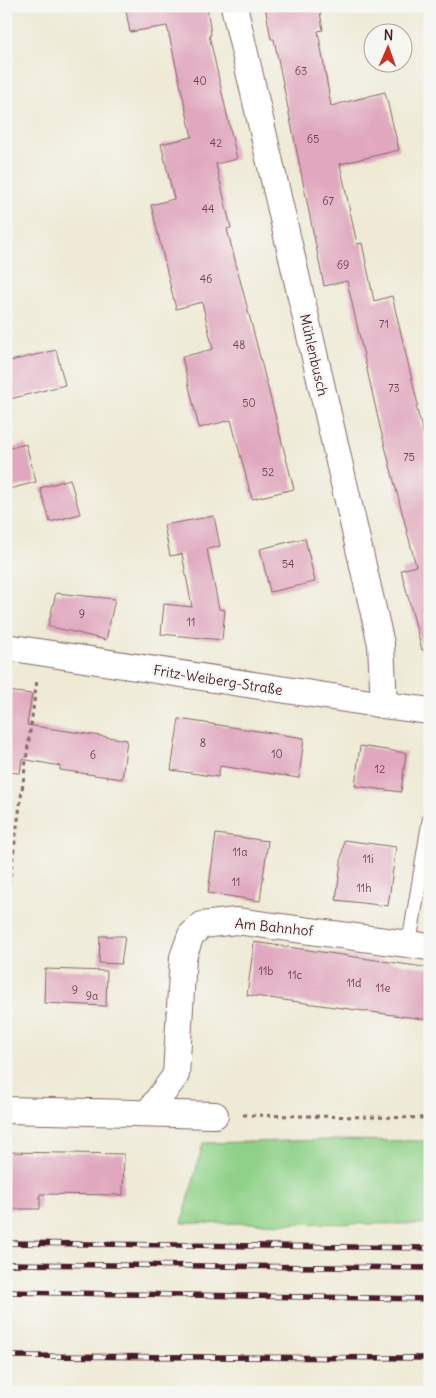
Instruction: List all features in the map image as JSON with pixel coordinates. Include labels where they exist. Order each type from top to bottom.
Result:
[{"type":"street","name":"Mühlenbusch","points":[[234,6],[381,644],[384,705]]},
{"type":"street","name":"Fritz-Weiberg-Straße","points":[[6,647],[430,711]]},
{"type":"street","name":"Am Bahnhof","points":[[148,1113],[176,1075],[183,958],[191,934],[202,925],[236,921],[420,946]]},
{"type":"street","points":[[6,1110],[215,1115]]},
{"type":"lane","points":[[420,946],[430,818]]},
{"type":"path","points":[[6,908],[41,652]]},
{"type":"path","points":[[215,1115],[430,1118]]},
{"type":"green space","points":[[331,1140],[430,1141],[430,1224],[182,1223],[203,1143]]},
{"type":"building","points":[[125,6],[207,6],[211,35],[209,35],[237,159],[216,164],[231,228],[227,229],[294,489],[252,499],[231,420],[199,428],[182,357],[213,349],[202,302],[176,309],[151,205],[174,199],[161,144],[192,137],[167,26],[130,32]]},
{"type":"building","points":[[265,6],[319,6],[323,30],[318,31],[331,106],[385,92],[399,150],[340,164],[357,244],[362,243],[374,301],[392,296],[418,405],[416,406],[430,459],[430,649],[422,650],[401,570],[416,566],[380,427],[347,281],[324,286],[274,39],[271,39]]},
{"type":"building","points":[[56,350],[65,385],[6,400],[6,362]]},
{"type":"building","points":[[26,444],[36,482],[6,490],[6,449]]},
{"type":"building","points":[[70,479],[80,514],[50,522],[40,488]]},
{"type":"building","points":[[214,516],[220,546],[207,549],[219,609],[225,610],[222,640],[161,634],[164,604],[192,607],[182,554],[170,556],[164,525]]},
{"type":"building","points":[[305,538],[315,582],[270,592],[260,549]]},
{"type":"building","points":[[56,593],[115,599],[106,640],[48,626]]},
{"type":"building","points":[[6,691],[32,694],[27,725],[127,740],[122,779],[60,770],[60,766],[22,759],[20,773],[6,772]]},
{"type":"building","points":[[179,719],[304,738],[299,778],[220,766],[218,777],[171,770]]},
{"type":"building","points":[[360,746],[406,753],[401,792],[355,786]]},
{"type":"building","points":[[216,834],[268,841],[260,901],[208,893]]},
{"type":"building","points":[[344,840],[396,847],[388,906],[336,900]]},
{"type":"building","points":[[100,936],[125,936],[121,964],[99,963]]},
{"type":"building","points":[[254,942],[430,968],[430,1020],[247,995]]},
{"type":"building","points":[[45,969],[107,971],[106,1006],[44,1003]]},
{"type":"building","points":[[6,1152],[124,1154],[123,1195],[40,1194],[40,1209],[6,1209]]},
{"type":"railway","points":[[6,1243],[430,1248]]},
{"type":"railway","points":[[6,1264],[430,1268]]},
{"type":"railway","points":[[6,1292],[430,1299]]},
{"type":"railway","points":[[6,1356],[430,1358]]}]
